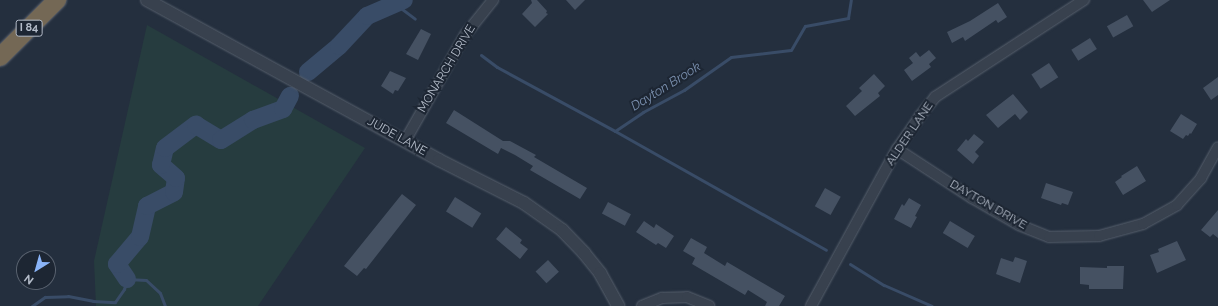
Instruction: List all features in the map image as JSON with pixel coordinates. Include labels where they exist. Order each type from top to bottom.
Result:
[{"type":"highway","name":"I 84","points":[[0,57],[57,0]]},
{"type":"street","name":"JUDE LANE","points":[[147,0],[405,141],[524,203],[562,230],[600,273],[618,306]]},
{"type":"street","name":"MONARCH DRIVE","points":[[405,141],[465,35],[493,0]]},
{"type":"street","name":"ALDER LANE","points":[[811,306],[898,149],[919,117],[935,97],[1084,0]]},
{"type":"street","name":"DAYTON DRIVE","points":[[898,149],[972,198],[1019,225],[1049,237],[1099,236],[1143,224],[1177,205],[1201,178],[1218,147]]},
{"type":"street","points":[[642,306],[662,298],[687,297],[709,306]]},
{"type":"green space","points":[[147,25],[365,148],[258,306],[96,306],[94,261]]},
{"type":"building","points":[[531,0],[537,0],[548,14],[535,27],[522,14],[532,3]]},
{"type":"building","points":[[566,0],[585,0],[575,10]]},
{"type":"building","points":[[1143,0],[1170,0],[1152,12]]},
{"type":"building","points":[[998,3],[1007,17],[998,23],[996,20],[965,41],[963,37],[952,43],[947,32],[970,21]]},
{"type":"building","points":[[1127,15],[1133,26],[1113,38],[1107,26]]},
{"type":"building","points":[[421,29],[431,34],[418,60],[406,54]]},
{"type":"building","points":[[1090,38],[1097,49],[1078,61],[1071,50]]},
{"type":"building","points":[[929,50],[936,58],[929,64],[931,67],[912,81],[904,70],[913,63],[909,58],[916,52],[920,57]]},
{"type":"building","points":[[1049,63],[1058,77],[1041,89],[1031,74]]},
{"type":"building","points":[[390,71],[406,78],[398,91],[395,90],[393,94],[381,86]]},
{"type":"building","points":[[874,74],[885,86],[878,93],[880,96],[855,116],[846,106],[862,91],[859,88]]},
{"type":"building","points":[[1218,77],[1218,95],[1211,100],[1203,88]]},
{"type":"building","points":[[1013,94],[1028,112],[1020,120],[1015,114],[998,128],[986,115]]},
{"type":"building","points":[[454,110],[503,141],[510,141],[536,155],[534,157],[587,188],[580,199],[530,170],[533,166],[515,155],[501,148],[498,154],[446,123]]},
{"type":"building","points":[[1181,114],[1197,124],[1191,134],[1190,133],[1188,136],[1186,135],[1183,139],[1170,131]]},
{"type":"building","points":[[974,134],[984,142],[975,152],[979,156],[973,164],[957,150],[966,139],[968,141]]},
{"type":"building","points":[[1137,166],[1146,181],[1123,195],[1115,182],[1122,177],[1121,176]]},
{"type":"building","points":[[1046,183],[1073,192],[1068,205],[1062,203],[1061,205],[1041,198]]},
{"type":"building","points":[[825,188],[841,197],[831,215],[815,206]]},
{"type":"building","points":[[402,194],[416,205],[366,269],[364,268],[357,276],[344,266]]},
{"type":"building","points":[[455,197],[481,213],[472,228],[446,211]]},
{"type":"building","points":[[909,198],[921,205],[911,228],[894,219],[902,204],[904,206]]},
{"type":"building","points":[[608,202],[631,214],[625,226],[602,213]]},
{"type":"building","points":[[1218,210],[1218,238],[1213,234],[1210,237],[1201,230]]},
{"type":"building","points":[[644,221],[654,228],[656,224],[674,236],[666,248],[658,243],[656,245],[636,232]]},
{"type":"building","points":[[950,221],[975,236],[968,248],[943,233]]},
{"type":"building","points":[[506,227],[522,240],[520,243],[528,249],[520,259],[496,239]]},
{"type":"building","points":[[691,238],[707,247],[704,253],[725,266],[727,262],[785,296],[779,306],[765,306],[767,302],[748,290],[745,295],[692,264],[695,258],[683,251]]},
{"type":"building","points":[[1177,241],[1186,260],[1157,273],[1150,255],[1159,252],[1158,249]]},
{"type":"building","points":[[1015,257],[1027,261],[1020,283],[996,274],[1001,258],[1013,262]]},
{"type":"building","points":[[548,260],[559,272],[546,283],[536,272]]},
{"type":"building","points":[[1107,266],[1124,266],[1123,289],[1089,289],[1089,285],[1080,284],[1080,267],[1107,268]]},
{"type":"waterway","points":[[308,72],[339,46],[367,16],[404,0]]},
{"type":"waterway","name":"Dayton Brook","points":[[481,55],[497,67],[615,131],[643,112],[684,90],[731,57],[791,50],[805,26],[848,18],[851,0]]},
{"type":"waterway","name":"Dayton Brook","points":[[394,3],[415,19]]},
{"type":"waterway","points":[[127,279],[117,264],[140,237],[147,206],[174,192],[176,178],[161,165],[165,148],[196,125],[221,140],[253,120],[283,109],[290,96]]},
{"type":"waterway","points":[[615,131],[826,250]]},
{"type":"waterway","points":[[850,264],[884,285],[932,306]]},
{"type":"waterway","points":[[32,306],[45,297],[68,296],[93,301],[115,302],[124,289],[127,279],[146,280],[160,293],[165,306]]}]
